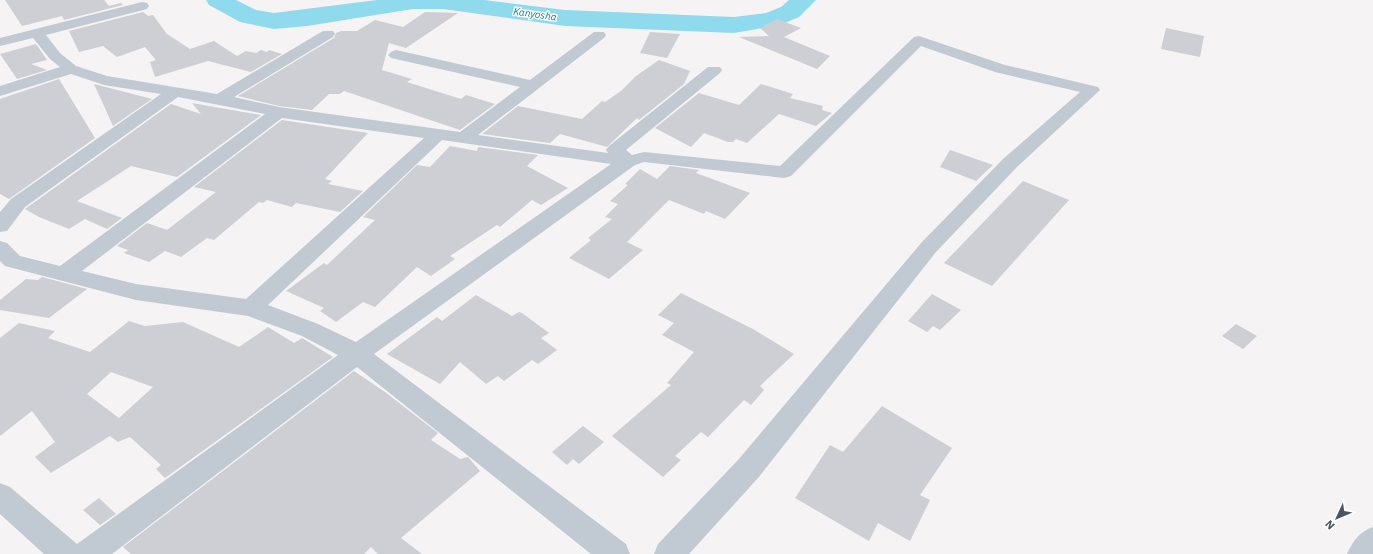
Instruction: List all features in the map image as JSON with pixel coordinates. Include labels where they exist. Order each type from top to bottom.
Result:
[{"type":"street","points":[[0,42],[142,6]]},
{"type":"street","points":[[36,32],[56,56],[71,69],[104,80],[220,99],[280,112],[628,161]]},
{"type":"street","points":[[220,99],[328,34]]},
{"type":"street","points":[[463,138],[599,35]]},
{"type":"street","points":[[88,554],[357,354],[628,161],[644,157],[784,172],[919,40],[1000,70],[1092,90],[1010,163],[929,247],[748,469],[669,554]]},
{"type":"street","points":[[396,55],[532,85]]},
{"type":"street","points":[[0,91],[71,69]]},
{"type":"street","points":[[628,161],[615,150],[714,70]]},
{"type":"street","points":[[0,226],[18,203],[175,92]]},
{"type":"street","points":[[65,273],[280,112]]},
{"type":"street","points":[[252,308],[437,135]]},
{"type":"street","points":[[0,248],[13,261],[136,292],[252,308],[310,330],[357,354],[615,554]]},
{"type":"street","points":[[0,496],[66,554]]},
{"type":"street","points":[[1362,554],[1373,541]]},
{"type":"building","points":[[5,0],[104,0],[109,6],[121,3],[123,5],[64,20],[62,16],[22,26]]},
{"type":"building","points":[[143,12],[148,16],[153,15],[167,34],[190,49],[214,41],[237,56],[246,51],[256,53],[261,50],[267,52],[269,50],[282,54],[251,72],[208,61],[155,77],[150,62],[156,60],[145,47],[117,57],[103,46],[79,52],[69,31]]},
{"type":"building","points":[[425,12],[458,13],[406,48],[389,43],[382,70],[412,79],[407,82],[461,99],[466,95],[495,104],[460,130],[344,91],[340,94],[329,94],[312,110],[279,106],[238,96],[334,38],[336,33],[341,31],[357,31],[375,20],[403,27]]},
{"type":"building","points":[[777,19],[801,28],[784,37],[830,56],[817,69],[739,37],[769,36],[760,28]]},
{"type":"building","points":[[1166,28],[1204,36],[1200,57],[1161,49]]},
{"type":"building","points":[[650,32],[680,34],[667,58],[640,53]]},
{"type":"building","points":[[36,44],[47,60],[31,64],[47,70],[17,79],[0,54]]},
{"type":"building","points":[[659,60],[690,71],[684,84],[639,120],[637,118],[607,147],[560,134],[550,143],[482,134],[518,106],[582,119],[602,101],[605,102],[621,91],[636,76]]},
{"type":"building","points":[[59,79],[95,138],[9,199],[0,194],[0,99]]},
{"type":"building","points":[[94,84],[152,99],[113,126]]},
{"type":"building","points":[[761,84],[793,94],[790,98],[823,106],[822,110],[832,113],[816,126],[779,114],[747,143],[736,139],[733,142],[728,142],[704,133],[691,147],[655,128],[699,93],[739,105]]},
{"type":"building","points":[[192,103],[261,115],[177,177],[131,166],[77,201],[122,218],[107,229],[85,219],[69,229],[39,217],[25,209],[171,104],[201,114]]},
{"type":"building","points":[[282,120],[368,133],[325,179],[332,181],[328,184],[363,191],[340,212],[296,203],[292,207],[267,200],[263,203],[259,202],[214,240],[207,238],[181,257],[165,251],[149,262],[124,253],[128,250],[117,246],[147,223],[167,230],[216,192],[194,187]]},
{"type":"building","points":[[450,146],[477,151],[478,147],[538,155],[527,166],[568,188],[541,205],[532,200],[500,227],[497,225],[450,256],[455,259],[431,276],[417,267],[375,307],[363,302],[336,322],[320,311],[324,308],[286,291],[324,263],[327,265],[375,220],[363,217],[417,165],[430,167]]},
{"type":"building","points":[[950,150],[993,165],[976,181],[940,167]]},
{"type":"building","points":[[670,166],[699,170],[696,173],[750,193],[725,219],[706,211],[704,214],[669,200],[627,242],[643,250],[609,279],[569,258],[591,240],[588,238],[612,219],[605,217],[618,204],[610,201],[628,185],[625,184],[640,169],[657,179]]},
{"type":"building","points":[[1023,181],[1069,200],[992,286],[944,263]]},
{"type":"building","points":[[42,277],[87,289],[49,318],[0,310],[0,300],[26,279],[38,280]]},
{"type":"building","points":[[681,293],[753,329],[794,354],[760,386],[764,390],[751,405],[744,400],[708,437],[701,432],[675,456],[681,460],[663,477],[612,436],[671,385],[667,383],[694,352],[662,335],[674,323],[658,315]]},
{"type":"building","points":[[932,294],[961,310],[940,330],[933,326],[927,332],[908,321]]},
{"type":"building","points":[[476,295],[512,316],[519,312],[522,313],[549,333],[541,338],[557,350],[538,364],[532,360],[504,381],[498,376],[486,384],[460,362],[440,384],[387,354],[437,317],[442,321]]},
{"type":"building","points":[[129,321],[145,326],[183,322],[239,347],[268,327],[294,343],[302,338],[333,357],[165,478],[156,469],[161,465],[130,437],[118,442],[110,436],[51,473],[35,457],[55,442],[32,411],[0,436],[0,338],[19,323],[55,331],[48,338],[90,352]],"holes":[[[111,372],[153,387],[119,418],[87,394]]]},
{"type":"building","points":[[1236,324],[1257,336],[1243,349],[1222,336]]},
{"type":"building","points":[[354,371],[385,392],[438,433],[431,440],[460,459],[468,457],[480,471],[401,538],[422,554],[378,554],[371,547],[364,554],[131,554],[123,547]]},
{"type":"building","points":[[882,406],[952,448],[920,495],[930,500],[910,541],[878,523],[869,541],[795,498],[830,445],[843,452]]},
{"type":"building","points":[[583,426],[604,442],[579,464],[573,459],[567,465],[552,452]]},
{"type":"building","points":[[99,498],[116,514],[100,525],[83,510]]},
{"type":"waterway","name":"Kanyosha","points":[[218,0],[249,17],[274,21],[307,18],[413,2],[443,2],[565,18],[734,25],[771,20],[790,12],[804,0]]}]
